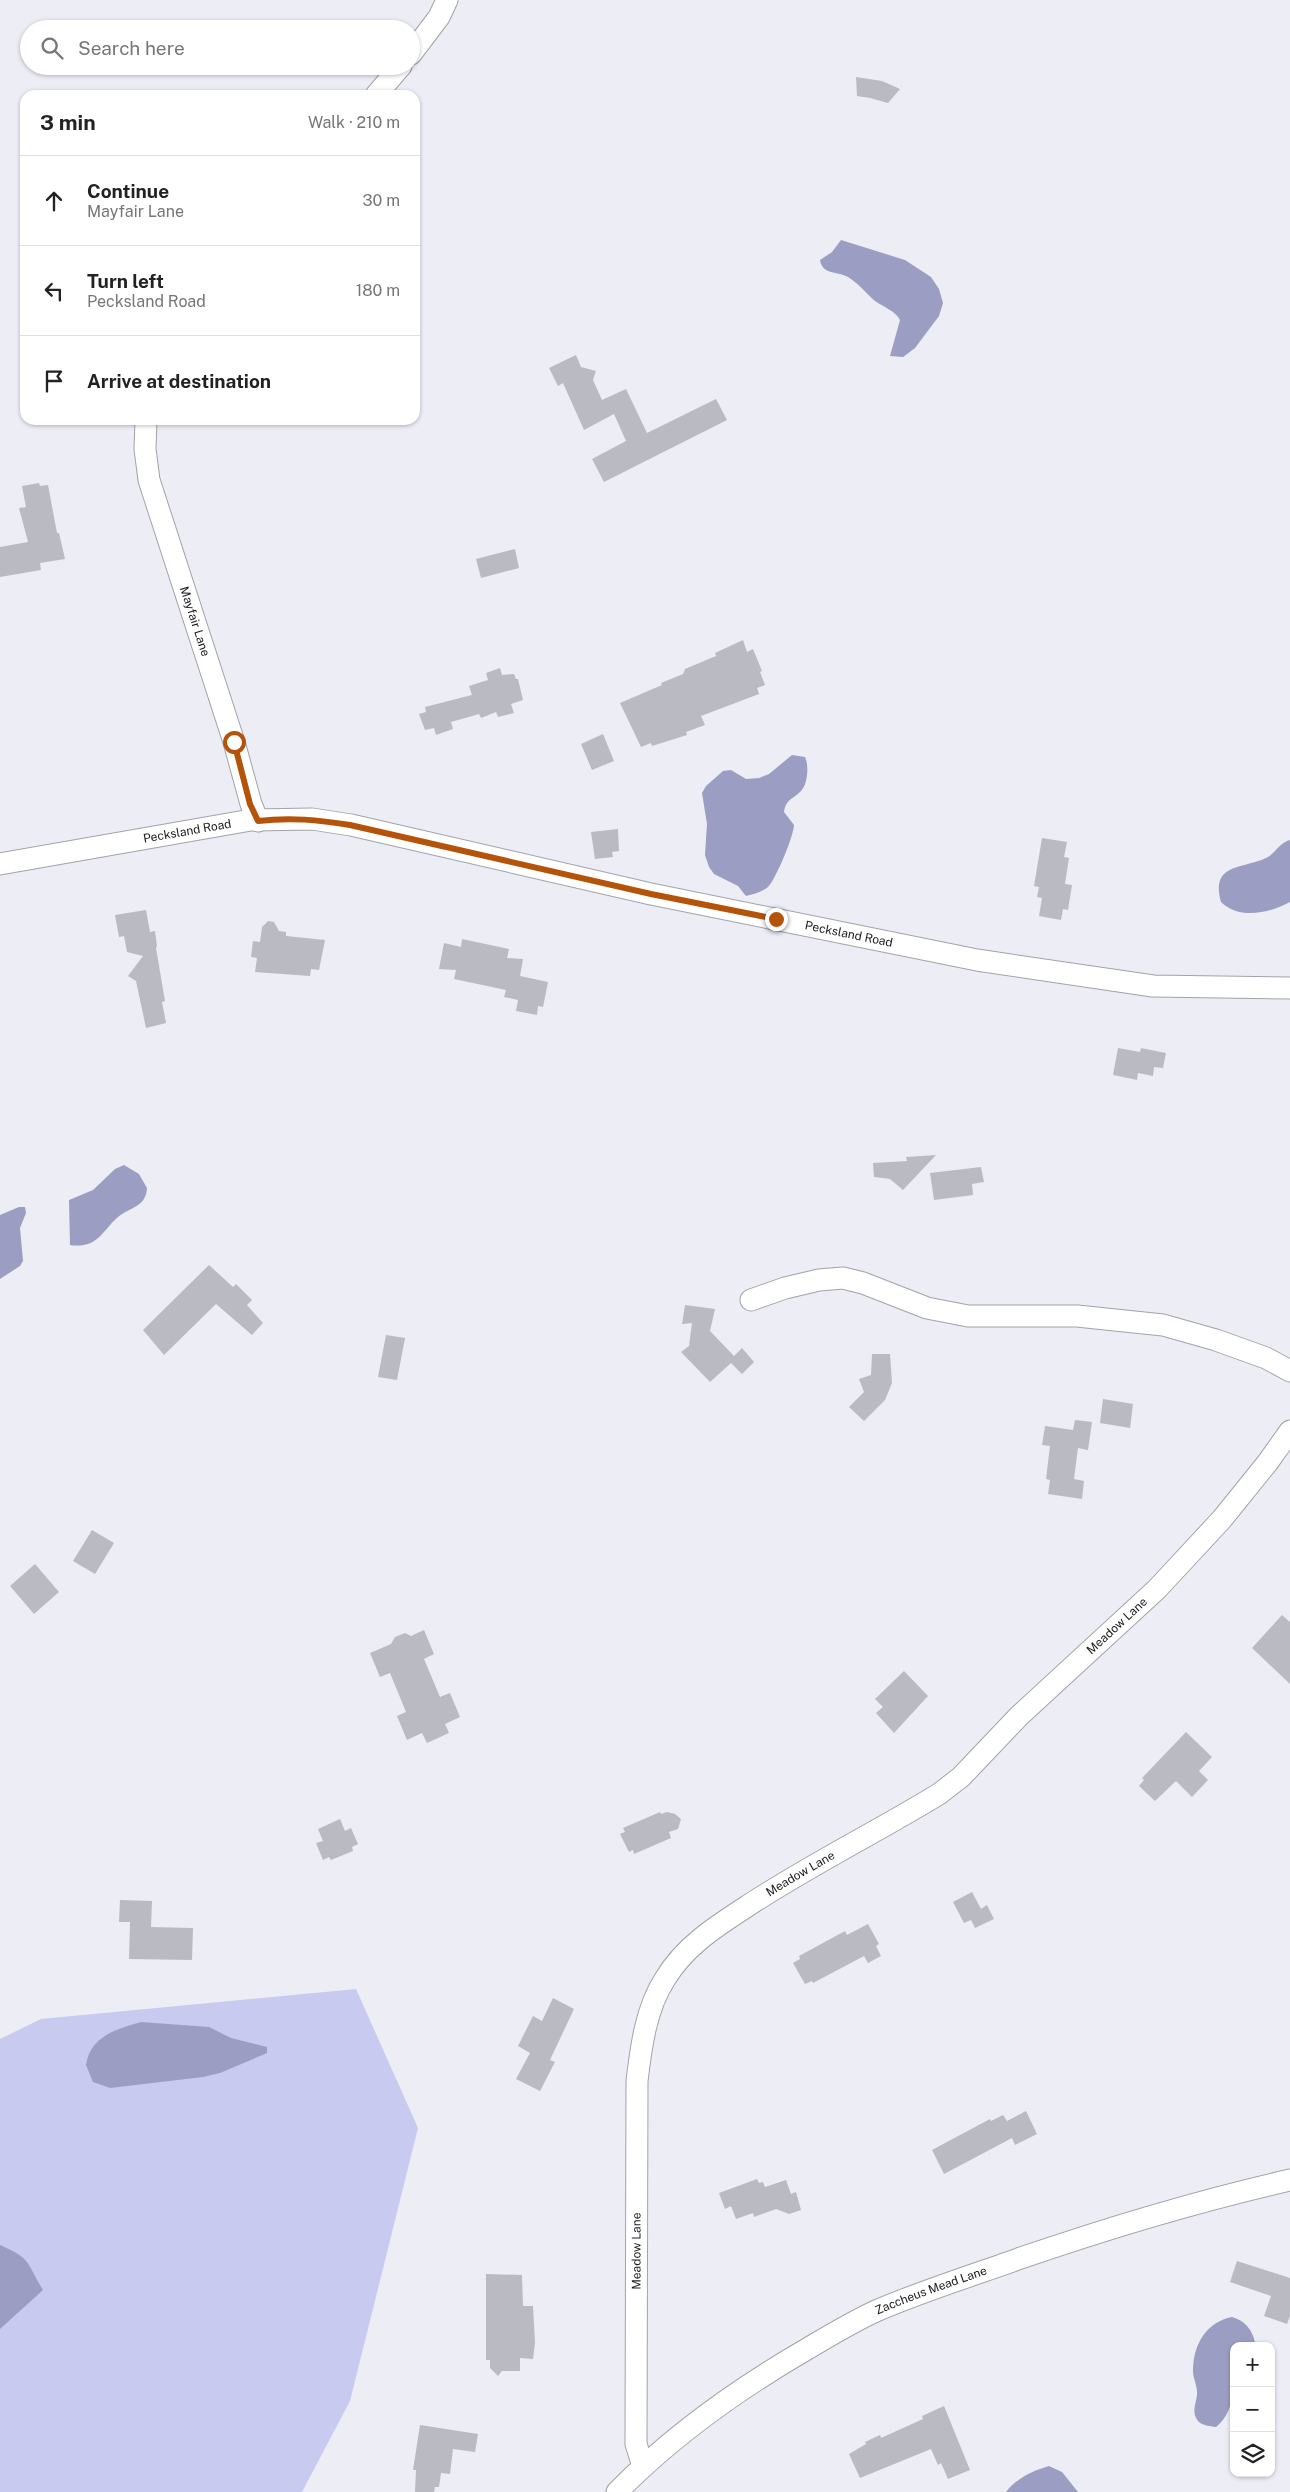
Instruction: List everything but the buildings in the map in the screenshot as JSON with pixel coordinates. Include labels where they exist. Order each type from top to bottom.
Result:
[{"type":"street","points":[[420,42],[439,17],[447,0]]},
{"type":"street","points":[[380,90],[393,75]]},
{"type":"street","name":"Mayfair Lane","points":[[146,425],[145,449],[150,480],[234,742],[250,804],[258,821]]},
{"type":"street","name":"Pecksland Road","points":[[0,864],[252,820],[294,818],[350,825],[651,894],[977,960],[1153,986],[1290,988]]},
{"type":"street","points":[[751,1300],[785,1288],[819,1280],[843,1278],[863,1283],[927,1308],[968,1316],[1087,1316],[1163,1325],[1216,1340],[1266,1358],[1290,1371]]},
{"type":"street","name":"Meadow Lane","points":[[643,2466],[636,2444],[638,2080],[641,2047],[651,2012],[664,1980],[682,1954],[714,1928],[772,1890],[939,1794],[961,1777],[1019,1716],[1157,1589],[1222,1519],[1268,1462],[1290,1431]]},
{"type":"street","name":"Zaccheus Mead Lane","points":[[617,2492],[663,2448],[730,2398],[786,2361],[875,2312],[925,2292],[1099,2231],[1213,2198],[1290,2180]]},
{"type":"shaded area","points":[[841,240],[905,260],[931,277],[939,289],[943,303],[939,316],[915,348],[903,357],[890,356],[900,320],[898,317],[875,301],[852,279],[827,270],[821,265],[820,260],[832,252]]},
{"type":"shaded area","points":[[792,755],[805,757],[807,769],[803,788],[788,802],[784,812],[794,825],[791,838],[780,867],[768,887],[761,892],[746,896],[738,886],[714,874],[709,867],[705,855],[707,824],[702,793],[706,786],[723,771],[731,770],[746,779],[759,778],[769,774]]},
{"type":"shaded area","points":[[1290,840],[1290,902],[1264,912],[1245,913],[1228,908],[1221,902],[1219,889],[1220,880],[1224,874],[1231,869],[1266,858],[1283,843]]},
{"type":"shaded area","points":[[124,1165],[139,1174],[147,1188],[144,1199],[137,1206],[118,1217],[93,1242],[79,1246],[70,1245],[69,1200],[93,1190],[115,1169]]},
{"type":"shaded area","points":[[19,1207],[25,1207],[26,1213],[20,1228],[23,1261],[20,1266],[0,1279],[0,1215]]},
{"type":"shaded area","points":[[356,1989],[418,2128],[350,2401],[302,2492],[0,2492],[0,2039],[41,2019]]},
{"type":"shaded area","points":[[141,2022],[209,2027],[231,2038],[267,2047],[267,2053],[220,2073],[203,2077],[110,2088],[93,2082],[86,2065],[93,2047],[106,2035]]},
{"type":"shaded area","points":[[0,2245],[18,2254],[27,2262],[43,2290],[0,2329]]},
{"type":"shaded area","points":[[1232,2317],[1240,2320],[1247,2326],[1255,2342],[1230,2342],[1230,2407],[1216,2427],[1202,2424],[1196,2418],[1194,2408],[1197,2392],[1193,2371],[1199,2342],[1209,2329],[1223,2320]]},
{"type":"shaded area","points":[[1049,2466],[1062,2472],[1078,2492],[1006,2492],[1025,2476]]},
{"type":"route","points":[[234,742],[250,804],[258,821],[285,818],[312,819],[350,825],[651,894],[776,919]]}]
